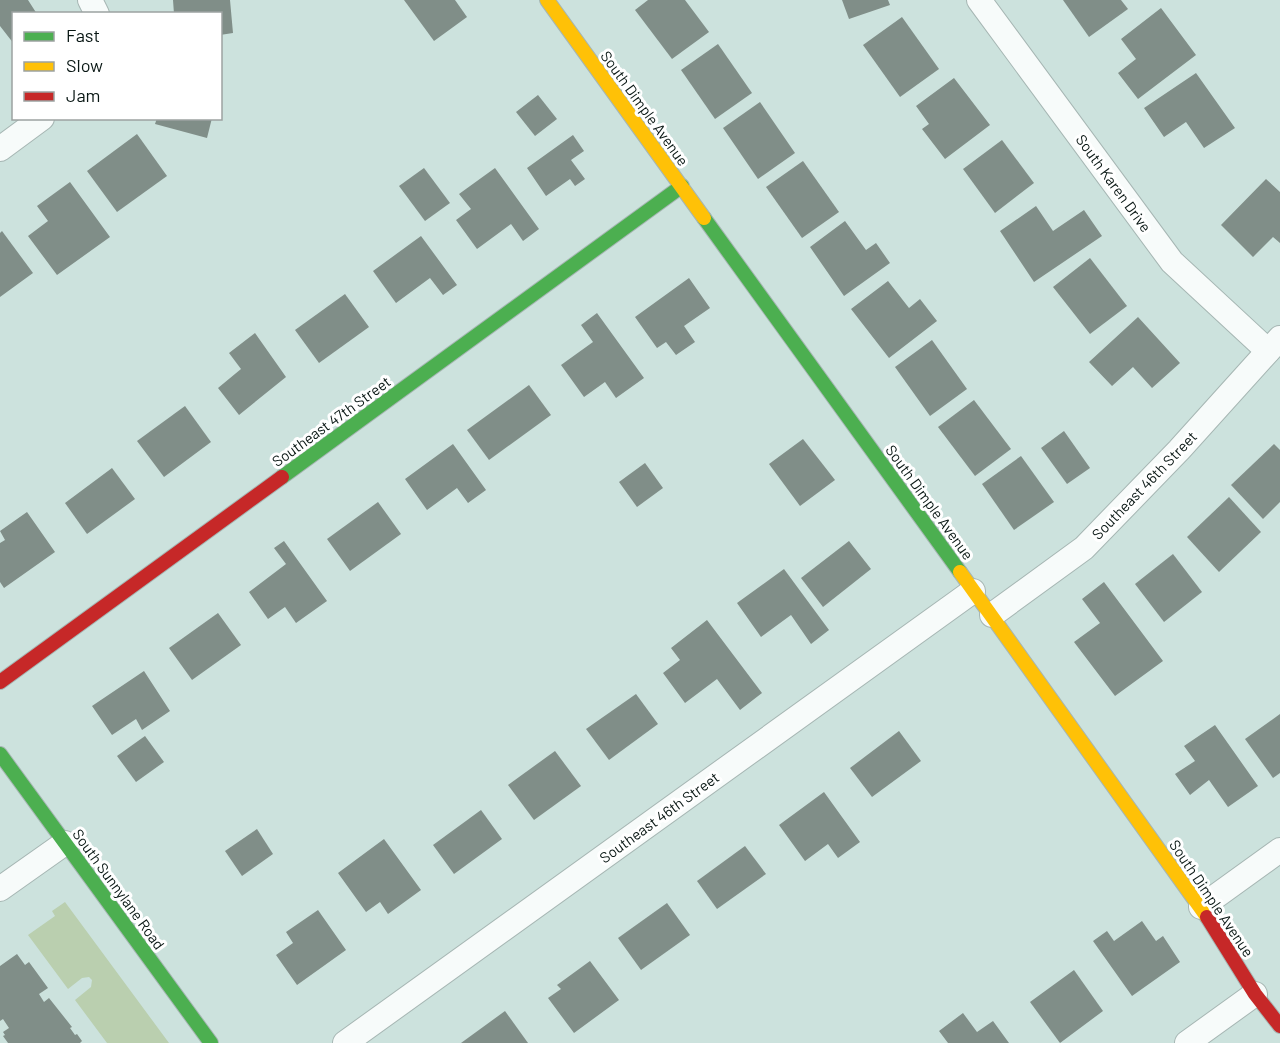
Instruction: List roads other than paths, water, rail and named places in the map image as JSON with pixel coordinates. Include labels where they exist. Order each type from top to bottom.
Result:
[{"type":"street","name":"South Dimple Avenue","points":[[547,0],[1201,907],[1255,994],[1280,1026]]},
{"type":"street","name":"South Karen Drive","points":[[979,0],[1172,262],[1274,345]]},
{"type":"street","points":[[0,149],[39,120]]},
{"type":"street","name":"Southeast 47th Street","points":[[0,682],[682,186]]},
{"type":"street","name":"Southeast 46th Street","points":[[992,615],[1084,548],[1179,450],[1274,345]]},
{"type":"street","name":"Southeast 46th Street","points":[[345,1043],[974,591]]},
{"type":"street","name":"South Sunnylane Road","points":[[0,754],[211,1043]]},
{"type":"street","points":[[0,888],[65,843]]},
{"type":"street","points":[[1201,907],[1280,850]]},
{"type":"street","points":[[1187,1043],[1255,994]]}]
